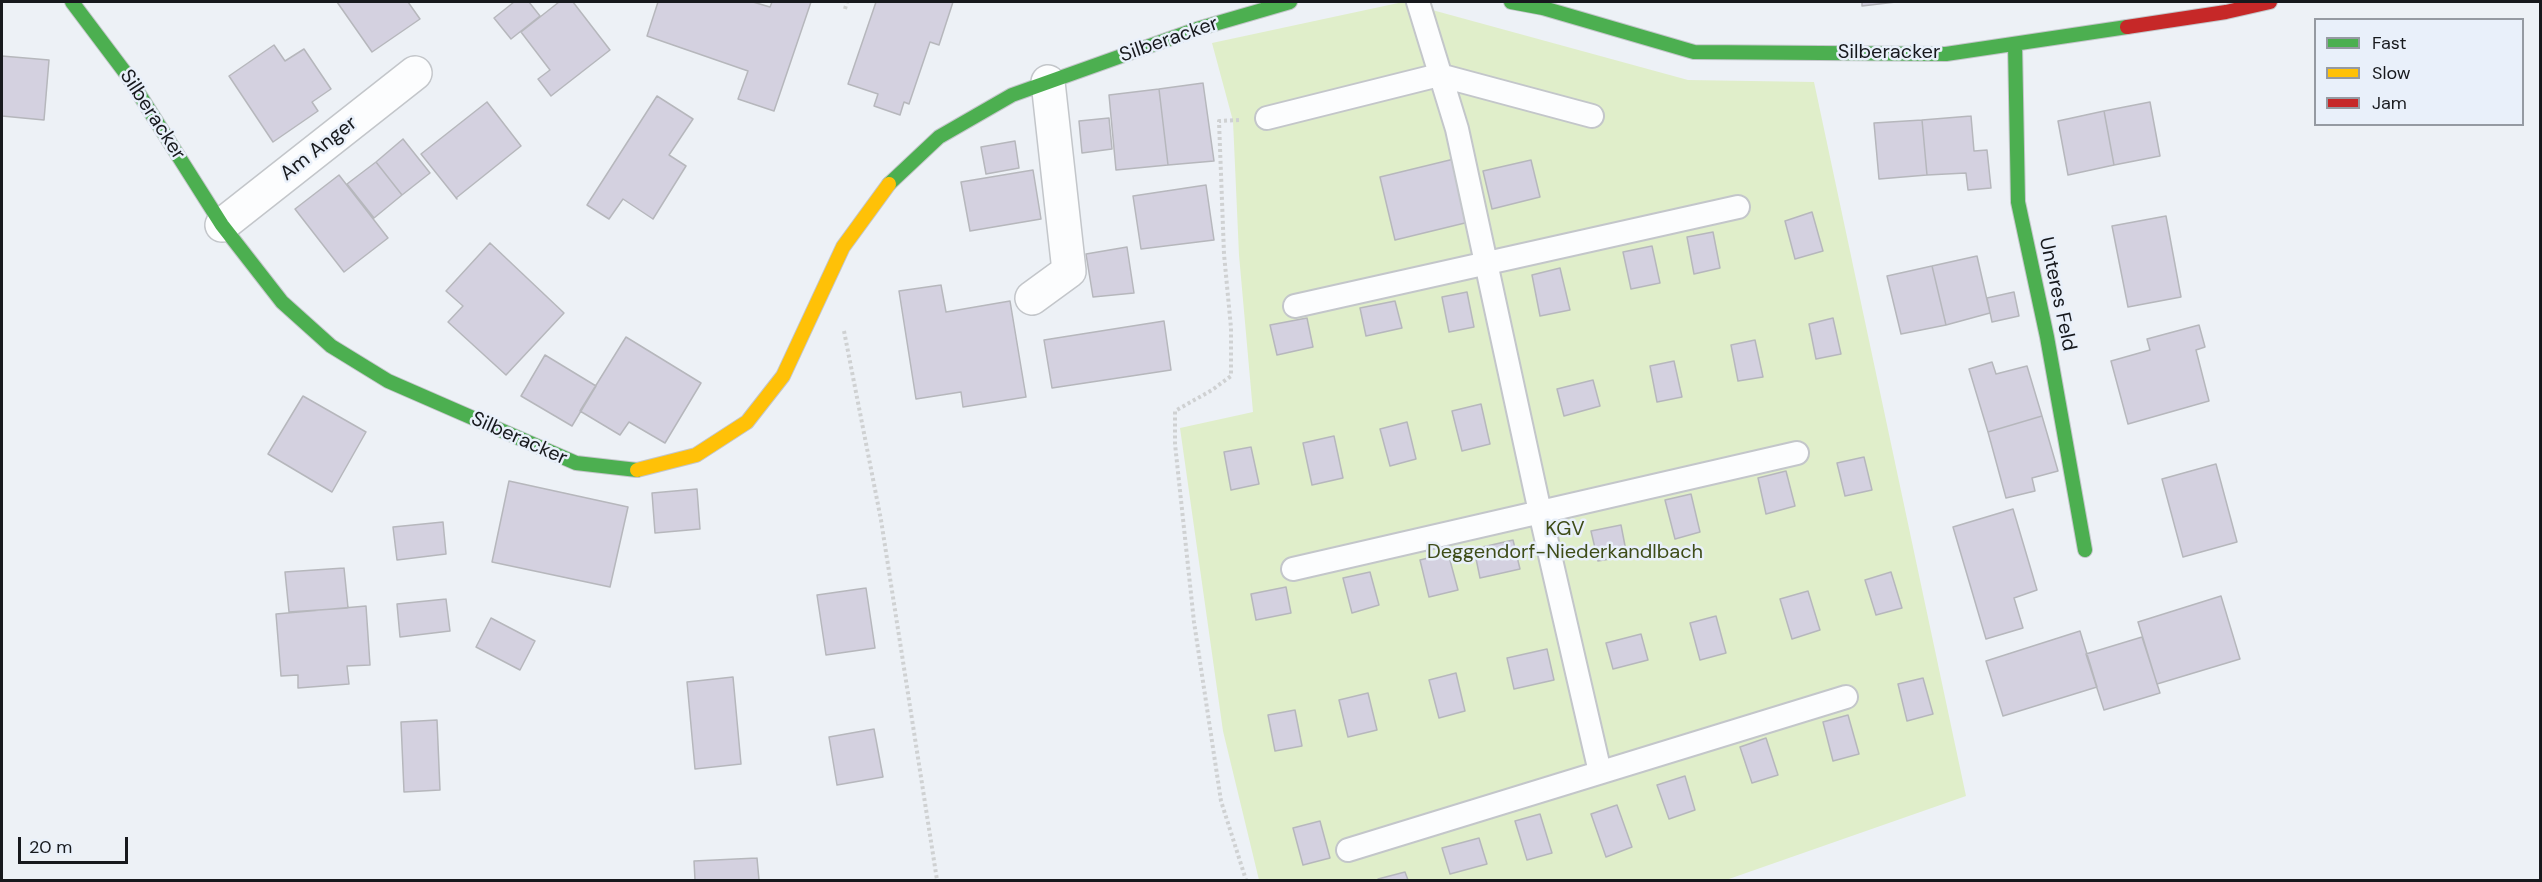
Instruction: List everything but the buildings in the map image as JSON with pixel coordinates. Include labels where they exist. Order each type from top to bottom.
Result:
[{"type":"street","name":"Silberacker","points":[[72,2],[127,75],[222,225],[282,302],[331,346],[388,381],[576,463],[635,470],[696,456],[747,422],[783,376],[843,247],[889,184],[939,136],[1012,95],[1197,29],[1290,2]]},
{"type":"street","name":"Silberacker","points":[[1511,2],[1543,8],[1694,52],[1946,54],[2226,12],[2270,2]]},
{"type":"street","name":"Unteres Feld","points":[[2015,44],[2018,202],[2047,337],[2085,550]]},
{"type":"street","name":"Am Anger","points":[[222,225],[415,73]]},
{"type":"street","points":[[1032,298],[1069,271],[1048,82]]},
{"type":"lane","points":[[1418,2],[1457,129],[1540,512],[1600,772]]},
{"type":"lane","points":[[1267,118],[1439,75],[1592,116]]},
{"type":"lane","points":[[1295,306],[1738,207]]},
{"type":"lane","points":[[1293,569],[1797,453]]},
{"type":"lane","points":[[1348,850],[1846,697]]},
{"type":"path","points":[[845,9],[847,2]]},
{"type":"path","points":[[1246,880],[1221,801],[1196,634],[1175,444],[1175,411],[1232,376],[1219,121],[1267,118]]},
{"type":"path","points":[[819,299],[843,324],[881,520],[937,880]]},
{"type":"green space","name":"KGV Deggendorf-Niederkandlbach","points":[[1403,2],[1688,80],[1814,82],[1966,796],[1726,880],[1259,880],[1223,731],[1180,428],[1253,412],[1239,255],[1233,121],[1212,43]]},
{"type":"traffic: fast","points":[[72,2],[127,75],[222,225],[282,302],[331,346],[388,381],[576,463],[637,470]]},
{"type":"traffic: fast","points":[[889,184],[939,137],[1012,95],[1197,29],[1290,2]]},
{"type":"traffic: fast","points":[[1511,2],[1543,8],[1694,52],[1946,54],[2127,27]]},
{"type":"traffic: fast","points":[[2015,44],[2018,202],[2047,337],[2085,550]]},
{"type":"traffic: slow","points":[[637,470],[696,455],[747,422],[783,376],[843,247],[889,184]]},
{"type":"traffic: jam","points":[[2127,27],[2226,12],[2270,2]]}]
